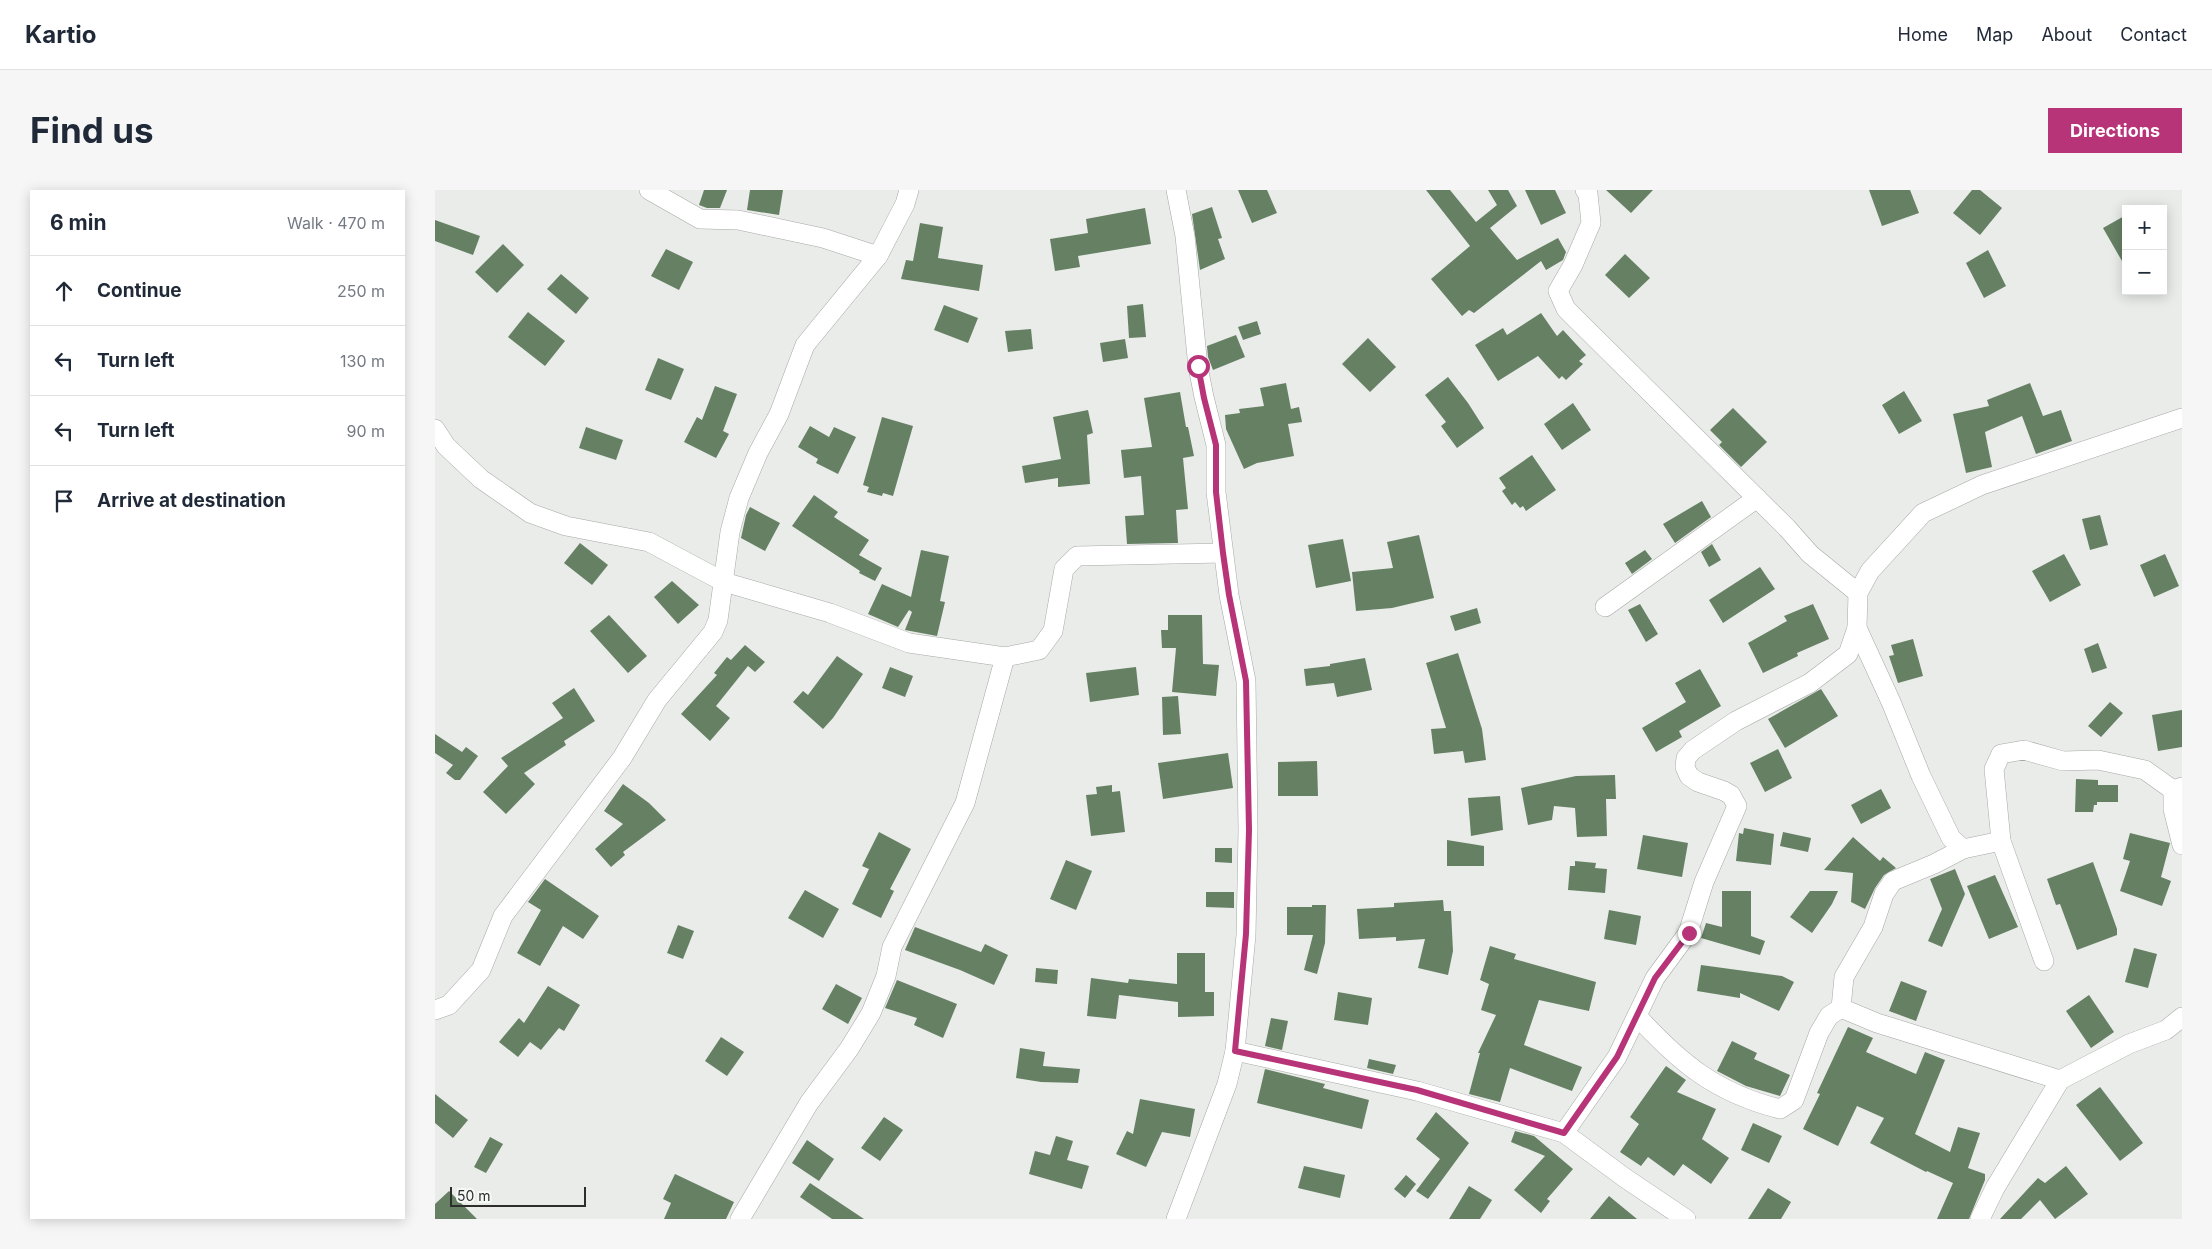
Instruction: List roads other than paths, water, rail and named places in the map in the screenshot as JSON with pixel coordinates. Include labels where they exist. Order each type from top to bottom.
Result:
[{"type":"street","points":[[649,190],[700,219],[738,220],[823,238],[878,256]]},
{"type":"street","points":[[435,1010],[449,1005],[481,970],[503,916],[621,758],[657,700],[713,632],[718,620],[730,532],[739,498],[758,453],[779,414],[805,345],[878,256],[905,204],[909,190]]},
{"type":"street","points":[[1176,190],[1185,236],[1198,366],[1216,445],[1216,492],[1223,553],[1229,595],[1246,681],[1249,830],[1246,934],[1235,1051],[1227,1084],[1176,1219]]},
{"type":"street","points":[[1585,190],[1588,194],[1591,224],[1573,266],[1558,291],[1566,309],[1787,528],[1810,554],[1858,593]]},
{"type":"street","points":[[1564,1133],[1617,1057],[1655,978],[1689,933],[1704,882],[1737,806],[1731,795],[1724,790],[1698,782],[1689,776],[1685,767],[1686,758],[1693,750],[1735,722],[1810,683],[1848,654],[1857,628],[1858,593],[1870,571],[1923,513],[1982,485],[2182,418]]},
{"type":"street","points":[[435,429],[446,446],[481,479],[530,513],[566,526],[649,542],[724,582],[830,613],[909,643],[1005,657],[1039,650],[1053,632],[1064,569],[1077,556],[1223,553]]},
{"type":"street","points":[[1605,607],[1757,498]]},
{"type":"street","points":[[1857,628],[1891,702],[1921,776],[1951,838],[1963,849]]},
{"type":"street","points":[[741,1219],[809,1103],[849,1048],[871,1013],[886,976],[892,946],[965,803],[1005,657]]},
{"type":"street","points":[[2044,961],[2001,841],[1994,769],[2001,754],[2024,750],[2063,761],[2098,760],[2145,770],[2178,788],[2173,809],[2182,845]]},
{"type":"street","points":[[1841,1008],[1844,977],[1873,927],[1884,894],[1893,880],[1934,864],[1963,849],[2001,841]]},
{"type":"street","points":[[1637,1016],[1687,1065],[1719,1086],[1753,1102],[1780,1108],[1794,1100],[1819,1033],[1829,1016],[1841,1008]]},
{"type":"street","points":[[1841,1008],[1877,1023],[2060,1080]]},
{"type":"street","points":[[1980,1219],[1995,1188],[2060,1080],[2129,1044],[2166,1030],[2182,1017]]},
{"type":"street","points":[[1235,1051],[1417,1090],[1564,1133],[1625,1178],[1686,1219]]}]
